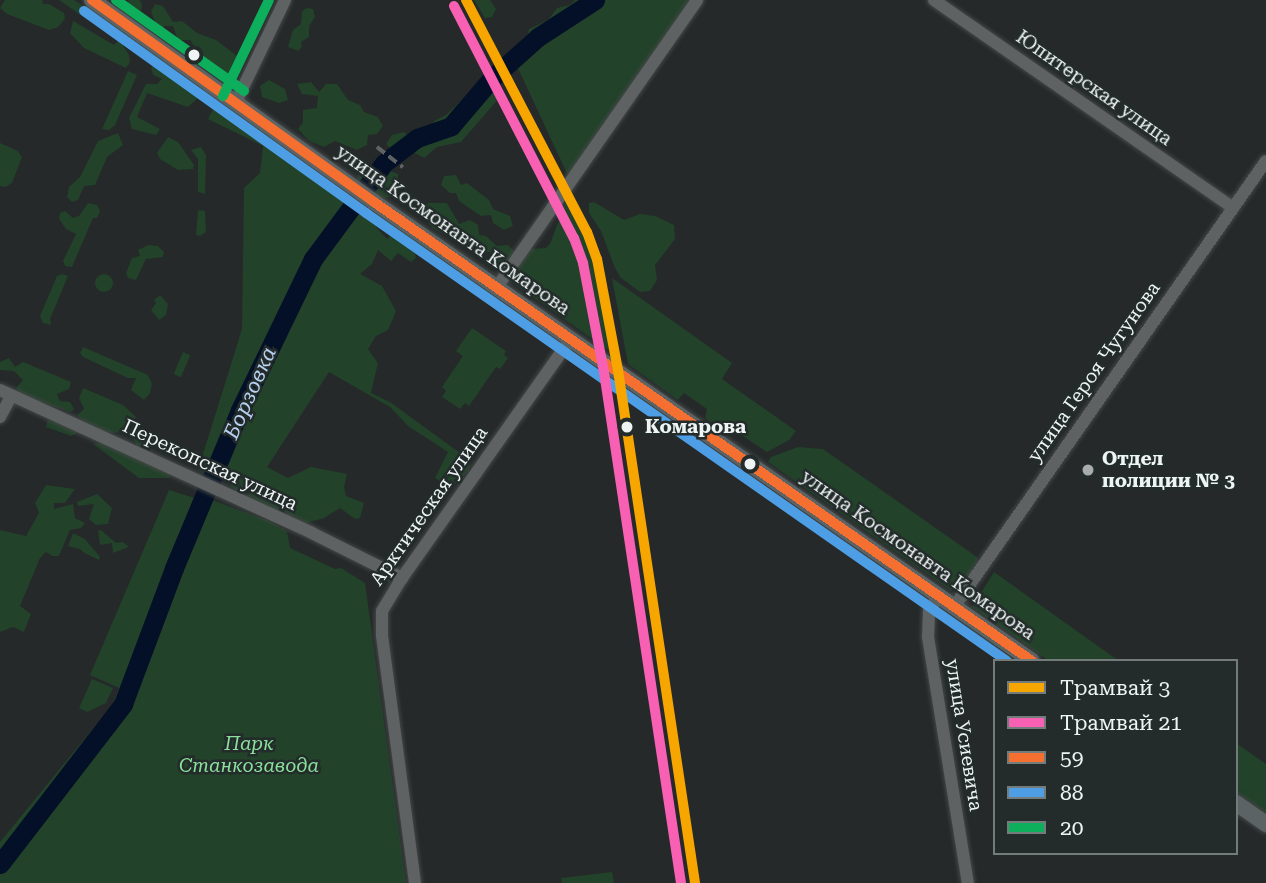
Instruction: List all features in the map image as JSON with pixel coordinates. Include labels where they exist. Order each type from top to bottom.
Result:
[{"type":"street","name":"улица Космонавта Комарова","points":[[92,0],[374,202],[1029,659]]},
{"type":"street","points":[[236,102],[285,0]]},
{"type":"street","points":[[497,287],[697,0]]},
{"type":"street","name":"Юпитерская улица","points":[[934,0],[1233,208]]},
{"type":"street","name":"улица Героя Чугунова","points":[[954,607],[1266,161]]},
{"type":"street","name":"Арктическая улица","points":[[415,883],[381,622],[386,601],[571,338]]},
{"type":"street","points":[[0,416],[5,393]]},
{"type":"street","name":"Перекопская улица","points":[[5,393],[312,533],[402,578]]},
{"type":"street","name":"улица Усиевича","points":[[937,596],[929,611],[928,637],[968,883]]},
{"type":"street","points":[[1238,804],[1266,824]]},
{"type":"green space","points":[[137,-1],[141,3],[140,12],[128,12],[128,0]]},
{"type":"green space","points":[[5,0],[42,0],[43,4],[49,4],[64,13],[65,19],[58,27],[49,30],[7,14],[0,8]]},
{"type":"green space","points":[[59,0],[74,0],[82,5],[82,9],[88,13],[92,11],[125,38],[124,43],[121,42],[130,62],[126,68],[84,48],[70,33],[73,21],[114,45],[118,41]]},
{"type":"green space","points":[[474,0],[490,0],[496,9],[492,17],[485,18]]},
{"type":"green space","points":[[575,0],[586,0],[572,6],[571,11],[559,20],[549,22],[534,34],[528,34],[529,29],[548,20],[557,8],[570,5]]},
{"type":"green space","points":[[606,0],[694,0],[570,180],[516,64]]},
{"type":"green space","points":[[155,4],[163,6],[173,22],[182,21],[197,33],[216,40],[236,55],[240,67],[228,80],[209,68],[190,40],[178,40],[173,26],[164,26],[164,37],[160,36],[154,31],[157,26],[151,12]]},
{"type":"green space","points":[[313,9],[315,17],[309,26],[309,37],[301,42],[302,47],[298,51],[288,47],[293,30],[301,24],[302,11]]},
{"type":"green space","points":[[156,62],[203,92],[347,196],[346,203],[354,211],[374,209],[383,219],[376,227],[387,239],[399,227],[411,234],[416,258],[411,262],[398,253],[391,261],[378,250],[372,264],[360,274],[382,286],[396,311],[388,330],[376,336],[368,349],[378,363],[371,393],[390,402],[471,461],[469,470],[451,488],[435,478],[448,452],[408,426],[390,407],[329,372],[267,467],[288,478],[311,467],[347,474],[344,487],[346,496],[364,503],[360,518],[355,519],[340,508],[324,518],[303,524],[289,518],[285,511],[264,509],[248,502],[247,496],[254,488],[251,483],[240,491],[235,490],[217,472],[209,472],[209,476],[198,470],[242,329],[244,188],[260,173],[263,146],[208,119],[213,109],[207,101],[198,98],[188,107],[147,93],[137,117],[160,129],[156,135],[132,129],[129,118],[146,84],[157,84],[162,79],[153,75],[151,68]]},
{"type":"green space","points":[[128,71],[137,75],[115,125],[109,130],[102,129]]},
{"type":"green space","points":[[269,80],[285,89],[288,100],[279,103],[262,97],[260,86]]},
{"type":"green space","points":[[311,82],[319,92],[326,84],[337,84],[348,100],[360,105],[364,112],[378,117],[383,126],[377,134],[368,135],[367,145],[357,150],[335,141],[324,147],[309,141],[298,129],[303,122],[303,110],[317,108],[318,96],[302,94],[297,84]]},
{"type":"green space","points":[[499,87],[500,97],[461,142],[437,147],[424,158],[411,151],[397,155],[386,144],[392,135],[404,132],[417,145],[425,138],[455,131],[490,89]]},
{"type":"green space","points":[[462,100],[464,108],[458,112],[456,123],[443,130],[431,128],[434,121],[446,115]]},
{"type":"green space","points":[[118,133],[123,145],[107,157],[95,185],[84,186],[78,200],[72,202],[67,197],[69,187],[80,177],[98,141]]},
{"type":"green space","points":[[168,137],[178,142],[194,165],[193,169],[178,170],[160,159],[157,153]]},
{"type":"green space","points":[[0,143],[18,151],[22,157],[12,183],[5,187],[0,186]]},
{"type":"green space","points":[[201,147],[206,155],[205,194],[198,192],[198,159],[191,150]]},
{"type":"green space","points":[[373,164],[398,174],[398,190],[392,197],[378,198],[356,182],[360,170]]},
{"type":"green space","points":[[456,175],[461,185],[467,183],[489,200],[493,209],[510,216],[513,226],[504,230],[493,223],[491,215],[481,216],[459,201],[456,193],[450,193],[441,185],[444,176]]},
{"type":"green space","points":[[566,201],[590,245],[611,352],[510,281],[513,271],[530,249],[546,248],[550,244]]},
{"type":"green space","points":[[594,202],[624,220],[640,214],[655,216],[674,225],[675,239],[655,265],[657,280],[650,291],[640,292],[621,278],[601,231],[589,213],[589,203]]},
{"type":"green space","points":[[88,203],[97,205],[100,211],[97,218],[93,218],[72,267],[65,266],[63,261],[76,234],[66,229],[59,219],[60,213],[65,211],[73,218],[79,216]]},
{"type":"green space","points":[[428,203],[447,203],[459,224],[470,220],[478,225],[479,235],[486,236],[497,246],[508,245],[516,253],[510,262],[498,262],[490,252],[479,253],[475,240],[463,234],[454,240],[432,228],[423,216]]},
{"type":"green space","points":[[198,210],[205,211],[206,232],[200,236],[196,235]]},
{"type":"green space","points":[[148,245],[158,246],[164,252],[163,257],[146,259],[136,280],[128,278],[126,273],[132,258],[140,256],[138,250]]},
{"type":"green space","points":[[104,274],[110,277],[113,283],[110,289],[104,292],[98,289],[95,283],[98,277]]},
{"type":"green space","points":[[57,276],[68,276],[50,319],[51,325],[43,323],[40,316]]},
{"type":"green space","points":[[612,278],[732,363],[722,379],[796,431],[789,440],[767,452],[722,422],[716,426],[705,418],[707,409],[684,393],[678,400],[628,364]]},
{"type":"green space","points":[[160,295],[168,304],[166,315],[159,320],[151,310],[156,303],[154,300]]},
{"type":"green space","points":[[472,328],[506,351],[504,355],[508,358],[500,369],[496,367],[469,406],[465,403],[460,409],[442,397],[446,391],[442,387],[463,356],[456,351]]},
{"type":"green space","points":[[83,347],[148,375],[152,384],[150,393],[144,400],[131,390],[136,378],[128,378],[83,357],[80,353]]},
{"type":"green space","points":[[183,352],[190,355],[181,377],[174,374]]},
{"type":"green space","points":[[9,358],[15,367],[23,362],[71,382],[69,389],[57,394],[60,401],[70,402],[74,409],[71,412],[20,395],[16,388],[23,380],[14,371],[0,370],[0,362]]},
{"type":"green space","points":[[83,388],[123,405],[136,417],[126,432],[109,433],[90,428],[77,415],[84,409],[79,398]]},
{"type":"green space","points":[[48,419],[73,426],[80,432],[71,436],[46,427]]},
{"type":"green space","points":[[142,429],[154,440],[145,448],[138,447],[132,437]]},
{"type":"green space","points":[[107,442],[171,474],[169,478],[139,478],[93,444]]},
{"type":"green space","points":[[798,447],[823,449],[977,557],[977,565],[959,590],[950,590],[768,462],[771,457]]},
{"type":"green space","points":[[46,485],[75,489],[65,503],[54,503],[54,509],[73,504],[75,518],[85,523],[81,528],[70,530],[59,556],[46,552],[40,558],[20,606],[31,614],[24,632],[13,627],[0,632],[0,530],[26,536],[39,513],[35,503]]},
{"type":"green space","name":"Парк Станкозавода","points":[[169,490],[210,503],[212,500],[269,521],[287,531],[290,548],[335,569],[341,568],[365,583],[406,883],[0,883],[0,842],[113,704],[119,688],[90,675]]},
{"type":"green space","points":[[97,494],[112,508],[108,524],[96,525],[89,519],[94,504],[78,506],[77,502]]},
{"type":"green space","points":[[101,530],[116,543],[123,542],[129,547],[113,553],[112,543],[100,545],[98,531]]},
{"type":"green space","points":[[73,533],[85,539],[100,557],[99,560],[80,549],[68,546]]},
{"type":"green space","points":[[994,572],[1116,659],[1046,659],[972,607]]},
{"type":"green space","points":[[92,679],[113,688],[106,703],[87,712],[79,708]]},
{"type":"green space","points":[[1238,744],[1266,764],[1266,813],[1238,793]]},
{"type":"green space","points":[[612,872],[614,883],[562,883],[561,878]]},
{"type":"waterway","name":"Борзовка","points":[[0,864],[123,704],[174,568],[240,410],[313,259],[384,163],[417,138],[451,126],[492,78],[538,37],[595,0]]},
{"type":"railway","points":[[377,147],[403,167]]},
{"type":"tram line","name":"3","points":[[466,0],[587,232],[597,259],[618,370],[695,883]]},
{"type":"tram line","name":"21","points":[[454,6],[574,238],[583,263],[604,372],[681,883]]},
{"type":"transit line","name":"59","points":[[92,0],[374,202],[1029,659]]},
{"type":"transit line","name":"20","points":[[116,0],[244,91]]},
{"type":"transit line","name":"20","points":[[223,96],[269,0]]},
{"type":"transit line","name":"88","points":[[84,11],[366,213],[1004,659]]},
{"type":"place","name":"Комарова","points":[[627,427]]},
{"type":"place","name":"Отдел полиции № 3","points":[[1088,470]]}]
